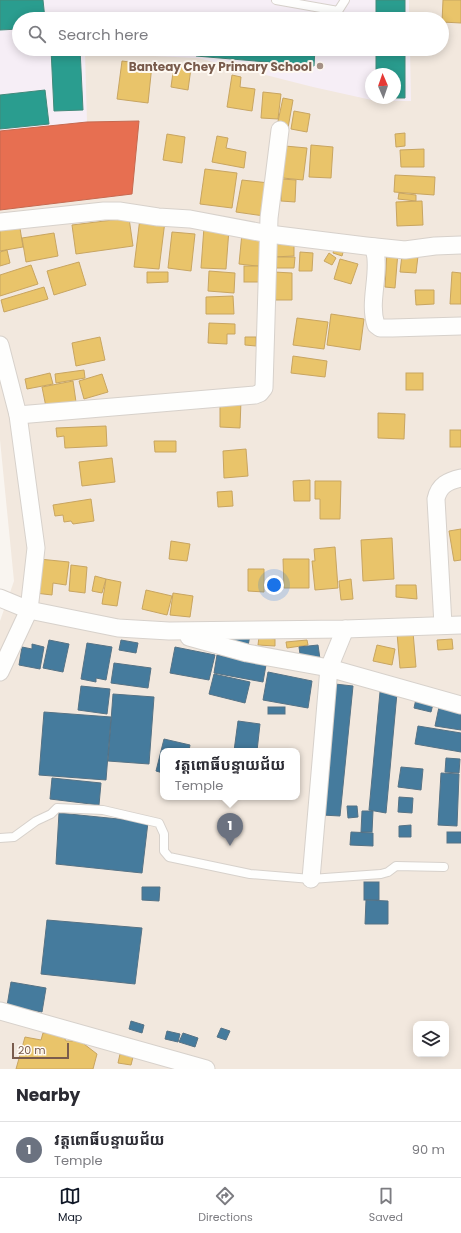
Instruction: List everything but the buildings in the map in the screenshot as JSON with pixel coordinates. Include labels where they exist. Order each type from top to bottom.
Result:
[{"type":"street","points":[[18,415],[255,395],[260,393],[264,388],[269,218],[280,130]]},
{"type":"street","points":[[0,222],[104,211],[119,211],[158,217],[190,219],[269,234],[374,247],[405,250],[436,246],[461,245]]},
{"type":"street","points":[[374,247],[376,260],[373,302],[374,319],[376,325],[380,328],[461,326]]},
{"type":"street","points":[[0,344],[18,415],[36,548],[29,610],[0,672]]},
{"type":"street","points":[[443,625],[436,499],[438,491],[441,487],[449,482],[461,478]]},
{"type":"street","points":[[1,598],[29,610],[118,628],[169,632],[345,629],[461,625]]},
{"type":"street","points":[[311,879],[329,668],[345,629]]},
{"type":"street","points":[[169,632],[247,653],[329,668],[461,705]]},
{"type":"street","points":[[0,1011],[206,1069]]},
{"type":"lane","points":[[276,0],[338,11],[345,0]]},
{"type":"lane","points":[[0,838],[14,836],[36,821],[51,814],[57,808],[104,810],[159,823],[164,834],[164,851],[169,857],[250,874],[311,879],[381,874],[388,872],[396,866],[444,867]]},
{"type":"shaded area","points":[[0,0],[461,0],[461,1069],[0,1069],[0,621],[14,581],[0,440]]},
{"type":"shaded area","name":"Banteay Chey Primary School","points":[[0,0],[409,0],[409,12],[12,12],[12,56],[85,56],[87,122],[0,131]]},
{"type":"shaded area","name":"Banteay Chey Primary School","points":[[153,56],[410,56],[411,101],[401,101],[401,68],[365,68],[365,99],[198,58]]},
{"type":"place","name":"Banteay Chey Primary School","points":[[320,66]]},
{"type":"place","name":"វត្តពោធិ៍បន្ទាយជ័យ","points":[[230,846]]}]
